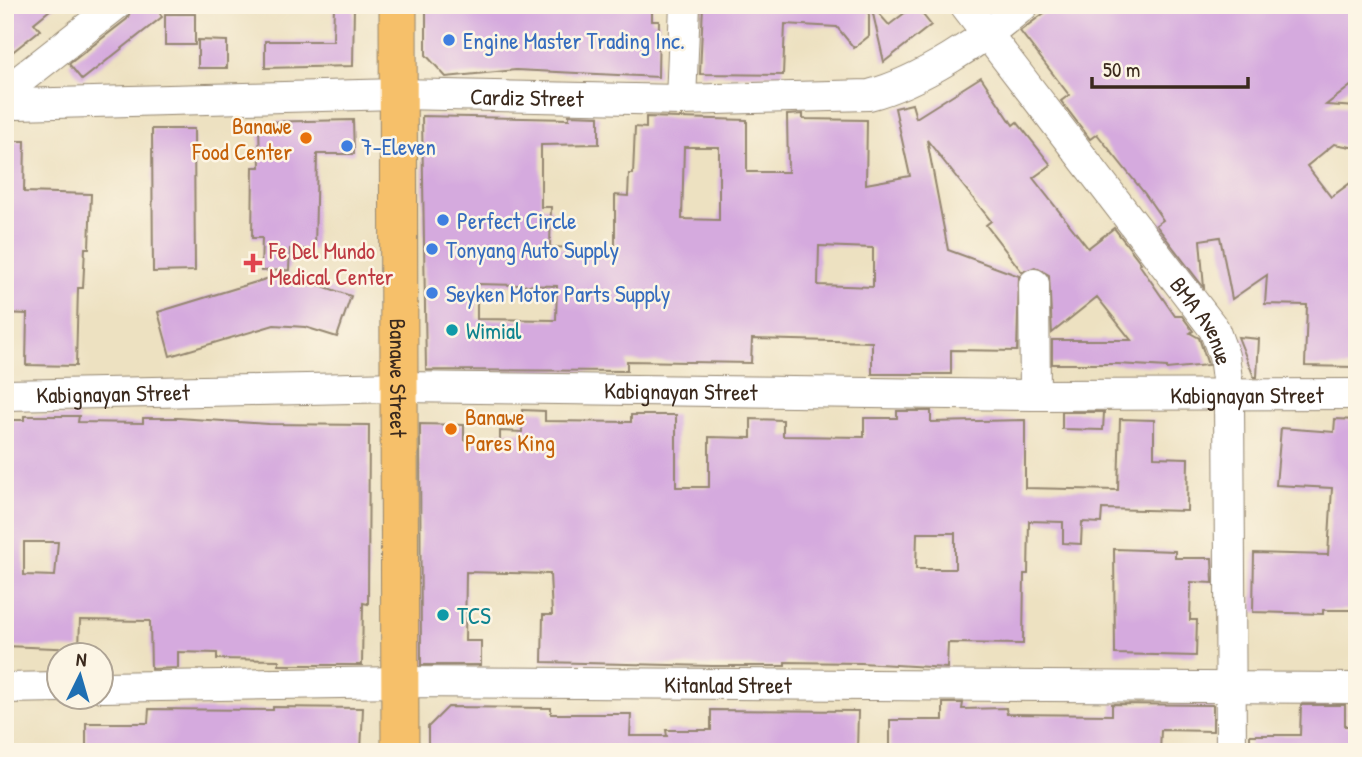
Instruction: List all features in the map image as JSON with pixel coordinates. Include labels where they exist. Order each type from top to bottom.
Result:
[{"type":"main road","name":"Banawe Street","points":[[398,5],[400,752]]},
{"type":"street","points":[[5,92],[116,5]]},
{"type":"street","points":[[681,100],[685,5]]},
{"type":"street","name":"BMA Avenue","points":[[965,5],[1214,329],[1224,356],[1229,395],[1233,689],[1231,752]]},
{"type":"street","name":"Cardiz Street","points":[[5,99],[17,104],[398,94],[681,100],[869,95],[888,90],[988,35],[1024,5]]},
{"type":"street","points":[[1034,284],[1035,395]]},
{"type":"street","name":"Kabignayan Street","points":[[5,395],[86,396],[401,387],[1035,395],[1357,394]]},
{"type":"street","name":"Kitanlad Street","points":[[116,687],[401,682],[1357,688]]},
{"type":"street","points":[[5,688],[46,687]]},
{"type":"building","points":[[5,5],[56,5],[34,23],[40,30],[5,58]]},
{"type":"building","points":[[133,5],[155,5],[162,17],[82,80],[69,64],[127,19]]},
{"type":"building","points":[[334,5],[354,5],[353,66],[265,68],[265,41],[333,41]]},
{"type":"building","points":[[426,5],[652,5],[652,21],[659,21],[658,77],[516,70],[446,77],[426,55]]},
{"type":"building","points":[[703,5],[869,5],[869,36],[854,48],[837,27],[785,24],[783,75],[700,74]]},
{"type":"building","points":[[871,5],[889,25],[915,5],[931,25],[884,62]]},
{"type":"building","points":[[1055,5],[1357,5],[1357,81],[1326,105],[1357,107],[1357,148],[1334,144],[1307,166],[1331,197],[1357,178],[1354,367],[1305,366],[1307,305],[1265,304],[1267,275],[1232,299],[1220,237],[1200,240],[1204,288],[1156,225],[1163,220],[1145,194],[1097,134],[1090,139],[1061,101],[1069,95],[1020,31]]},
{"type":"building","points":[[165,14],[195,14],[195,45],[165,45]]},
{"type":"building","points":[[198,40],[227,41],[227,68],[198,68]]},
{"type":"building","points":[[981,77],[1013,125],[1017,122],[1051,165],[1033,178],[1088,248],[1114,228],[1141,263],[1139,264],[1175,316],[1182,316],[1193,331],[1190,333],[1199,338],[1208,365],[1167,369],[1118,364],[1052,364],[1052,340],[1131,340],[1097,297],[1052,333],[1049,275],[1035,267],[1022,272],[986,225],[991,221],[927,140],[948,250],[1019,276],[1017,351],[951,350],[951,374],[872,374],[872,342],[752,339],[751,363],[627,361],[627,371],[426,370],[422,116],[569,119],[569,115],[599,116],[599,144],[541,145],[541,207],[551,207],[550,247],[615,249],[615,195],[628,196],[629,174],[633,174],[635,127],[646,128],[646,117],[747,120],[747,172],[788,172],[787,115],[803,114],[803,119],[867,120],[866,184],[910,176],[895,108],[912,104],[916,118]],"holes":[[[684,147],[719,147],[719,220],[682,219]],[[819,246],[873,248],[873,287],[818,285]],[[477,284],[557,286],[556,320],[477,319]]]},
{"type":"building","points":[[353,120],[354,154],[317,154],[315,250],[290,249],[289,270],[261,271],[262,238],[252,238],[253,167],[260,167],[259,122]]},
{"type":"building","points":[[152,129],[194,129],[195,271],[153,272]]},
{"type":"building","points":[[5,141],[25,141],[24,192],[91,194],[89,248],[85,248],[83,288],[78,288],[76,366],[26,365],[27,314],[5,313]]},
{"type":"building","points":[[289,272],[289,282],[311,282],[351,296],[337,337],[305,327],[274,325],[170,356],[158,312]]},
{"type":"building","points":[[1238,337],[1259,339],[1257,377],[1254,377]]},
{"type":"building","points":[[522,410],[545,411],[545,421],[631,422],[631,415],[676,415],[676,487],[709,487],[709,437],[751,438],[751,419],[783,420],[783,436],[864,437],[864,418],[897,418],[897,411],[931,411],[931,422],[1025,420],[1025,488],[1118,490],[1120,419],[1154,420],[1154,457],[1188,458],[1187,511],[1102,509],[1101,523],[1082,522],[1081,544],[1063,543],[1063,522],[1029,521],[1028,574],[1024,574],[1023,644],[948,643],[947,668],[861,663],[785,662],[785,666],[712,666],[542,662],[543,615],[552,615],[550,574],[466,572],[465,641],[481,641],[481,665],[421,665],[420,424],[464,425],[464,440],[500,442],[500,431],[522,432]],"holes":[[[917,533],[955,533],[955,569],[916,569]]]},
{"type":"building","points":[[1062,412],[1104,412],[1103,430],[1062,429]]},
{"type":"building","points":[[24,416],[79,416],[78,422],[143,423],[143,418],[178,418],[269,424],[369,425],[368,604],[363,603],[362,665],[279,665],[279,660],[217,659],[217,653],[178,652],[178,668],[151,669],[150,621],[80,620],[79,642],[46,642],[46,648],[5,646],[5,420],[24,420]],"holes":[[[24,542],[58,542],[55,576],[24,575]]]},
{"type":"building","points":[[1335,419],[1357,420],[1357,610],[1323,610],[1323,614],[1253,612],[1254,553],[1328,555],[1332,488],[1276,485],[1281,428],[1334,432]]},
{"type":"building","points":[[1114,549],[1175,551],[1175,558],[1212,558],[1213,583],[1191,582],[1190,620],[1197,620],[1196,656],[1115,654]]},
{"type":"building","points":[[943,703],[963,703],[962,709],[1006,708],[1007,714],[1112,715],[1112,704],[1213,705],[1213,731],[1161,730],[1160,752],[890,752],[890,720],[943,720]]},
{"type":"building","points":[[1301,705],[1345,705],[1345,726],[1357,726],[1357,752],[1250,752],[1250,735],[1300,735]]},
{"type":"building","points":[[273,707],[363,708],[361,752],[86,752],[86,723],[148,723],[149,709],[273,710]]},
{"type":"building","points":[[448,707],[551,708],[551,714],[631,714],[630,736],[667,736],[666,730],[711,730],[711,710],[858,711],[857,752],[428,752],[428,727]]},
{"type":"place","name":"Engine Master Trading Inc.","points":[[449,40]]},
{"type":"place","name":"Banawe Food Center","points":[[306,138]]},
{"type":"place","name":"7-Eleven","points":[[347,146]]},
{"type":"place","name":"Perfect Circle","points":[[443,220]]},
{"type":"place","name":"Tonyang Auto Supply","points":[[432,249]]},
{"type":"place","name":"Fe Del Mundo Medical Center","points":[[253,263]]},
{"type":"place","name":"Seyken Motor Parts Supply","points":[[432,293]]},
{"type":"place","name":"Wimial","points":[[452,330]]},
{"type":"place","name":"Banawe Pares King","points":[[451,429]]},
{"type":"place","name":"TCS","points":[[443,615]]}]
